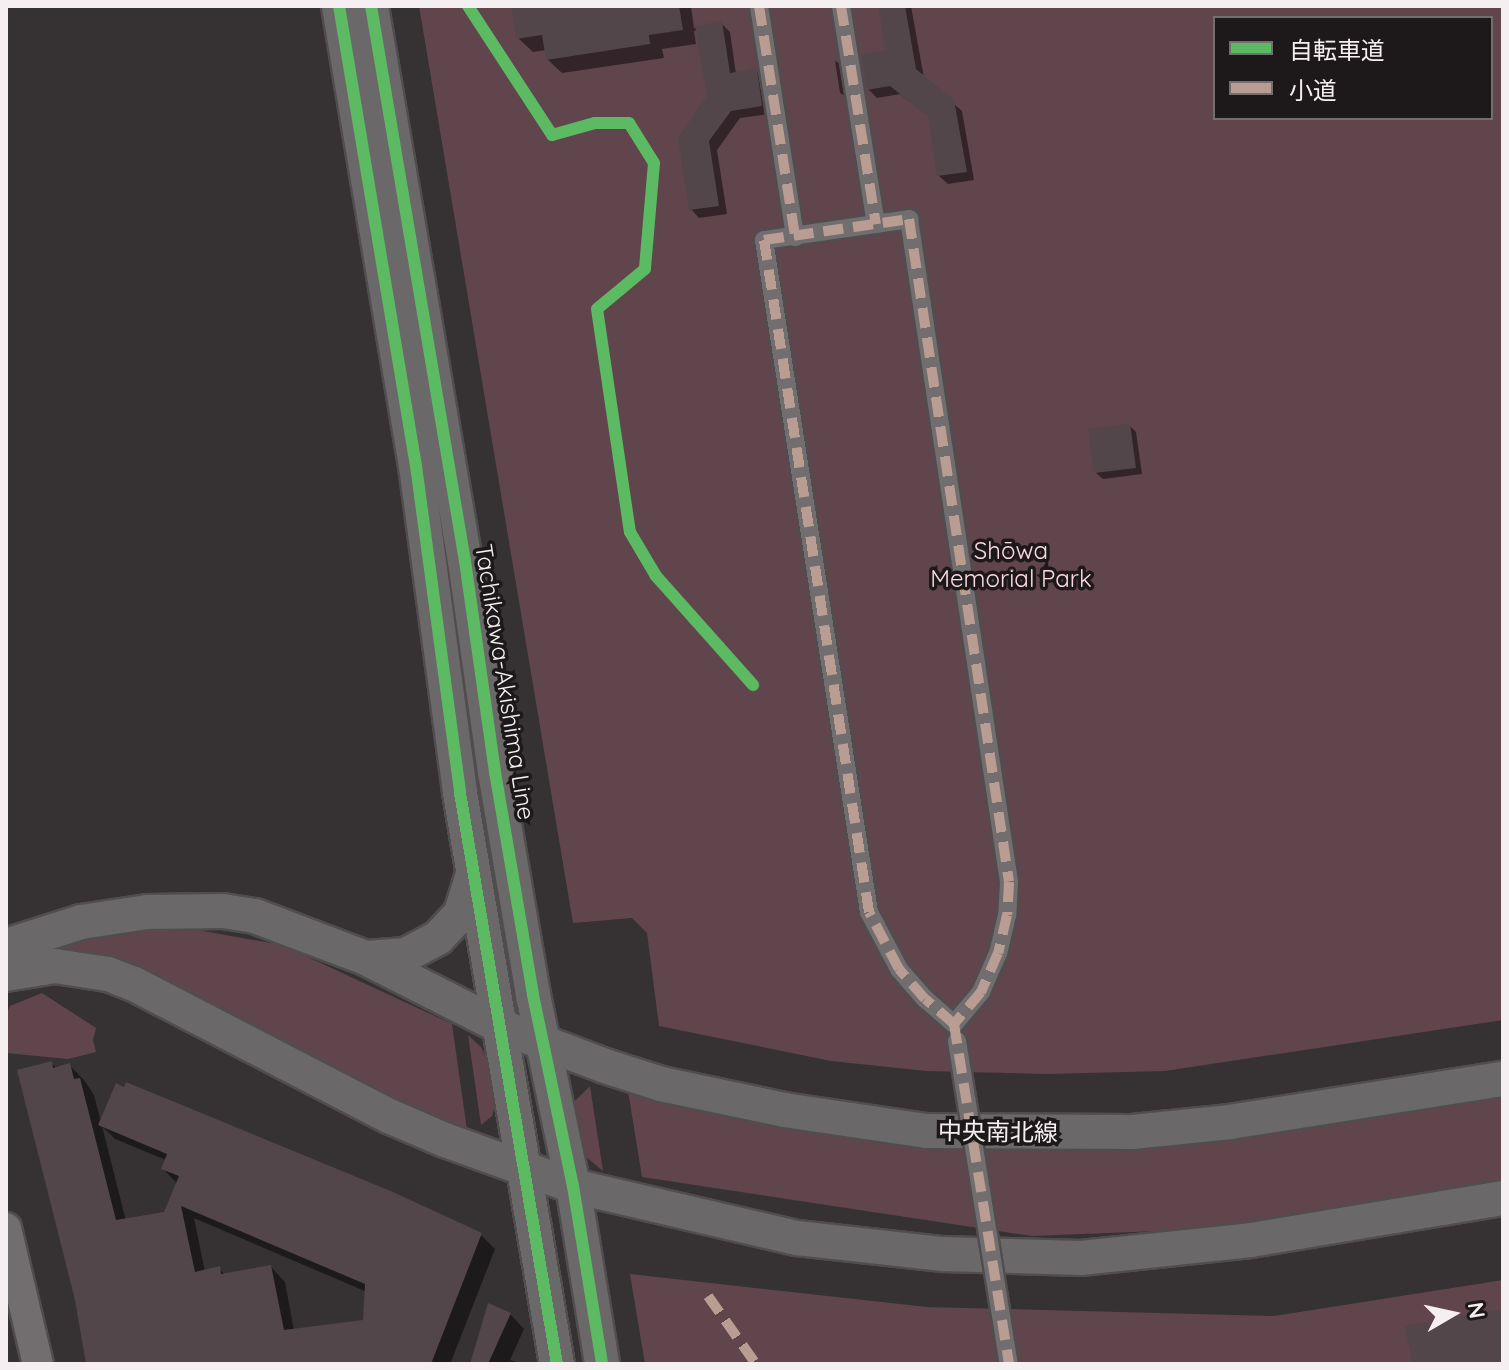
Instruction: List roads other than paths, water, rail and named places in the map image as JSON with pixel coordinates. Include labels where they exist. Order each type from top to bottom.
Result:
[{"type":"main road","points":[[339,6],[416,466],[460,793],[557,1364]]},
{"type":"main road","name":"Tachikawa-Akishima Line","points":[[371,6],[465,561],[495,772],[543,1044],[573,1186],[602,1364]]},
{"type":"main road","points":[[366,958],[406,955],[438,938],[461,913],[474,869]]},
{"type":"main road","name":"中央南北線","points":[[6,946],[52,929],[112,916],[186,910],[223,911],[288,925],[366,958],[502,1027],[661,1084],[784,1110],[926,1131],[1132,1132],[1230,1122],[1503,1079]]},
{"type":"main road","points":[[6,974],[55,966],[108,974],[134,984],[389,1116],[522,1169],[573,1186],[797,1238],[943,1254],[1081,1258],[1251,1240],[1503,1198]]},
{"type":"street","points":[[759,6],[795,237]]},
{"type":"street","points":[[841,6],[876,224]]},
{"type":"street","points":[[956,1033],[981,992],[998,953],[1007,915],[1009,882],[909,219],[764,240],[869,912],[899,969],[956,1033],[1009,1364]]},
{"type":"street","points":[[6,1228],[38,1364]]},
{"type":"park label","name":"Shōwa Memorial Park","points":[[1011,565]]}]
